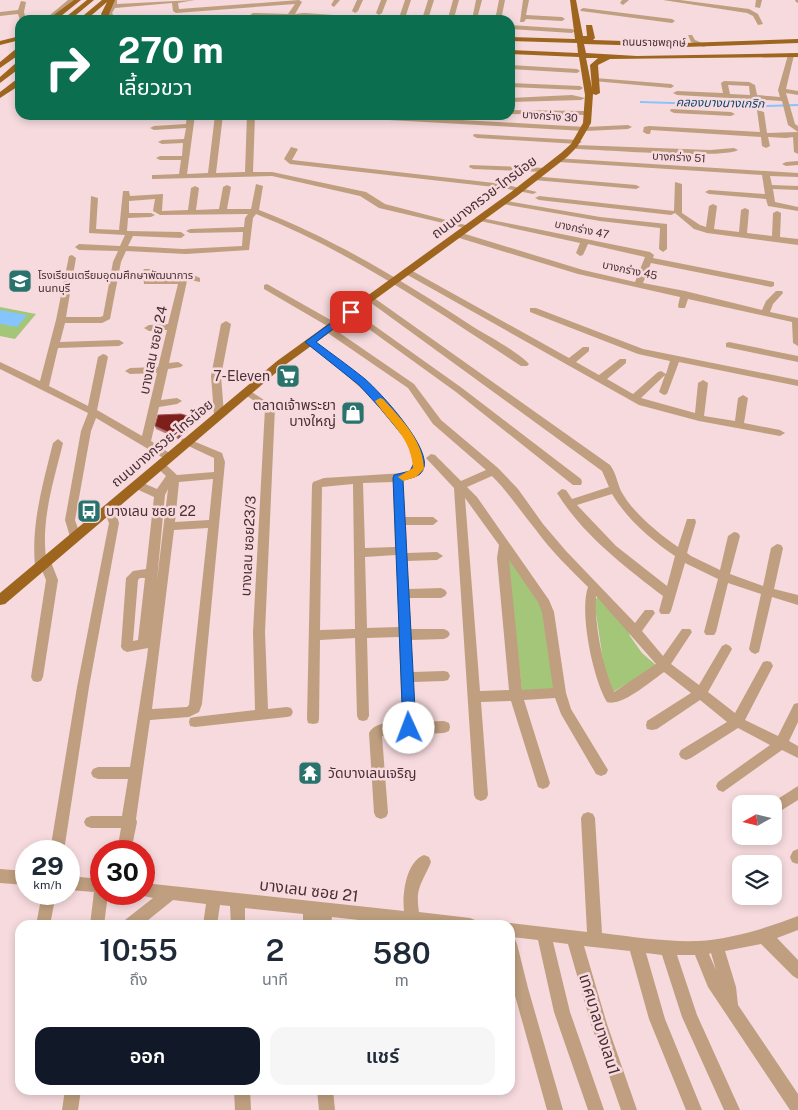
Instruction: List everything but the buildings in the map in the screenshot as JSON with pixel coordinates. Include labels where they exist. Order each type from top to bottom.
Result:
[{"type":"main road","points":[[58,15],[78,0]]},
{"type":"main road","points":[[64,15],[83,0]]},
{"type":"main road","points":[[72,15],[91,0]]},
{"type":"main road","points":[[86,15],[99,0]]},
{"type":"main road","points":[[569,0],[572,32],[577,38],[589,39],[592,35],[580,0]]},
{"type":"main road","points":[[574,0],[591,95],[587,127]]},
{"type":"main road","points":[[82,15],[111,2]]},
{"type":"main road","points":[[96,15],[111,2]]},
{"type":"main road","points":[[106,15],[111,2]]},
{"type":"main road","points":[[589,27],[596,38],[610,44]]},
{"type":"main road","points":[[559,41],[566,39],[572,32]]},
{"type":"main road","points":[[0,45],[15,39]]},
{"type":"main road","points":[[515,40],[704,45],[798,41]]},
{"type":"main road","name":"ถนนราชพฤกษ์","points":[[515,40],[685,48],[798,45]]},
{"type":"main road","points":[[685,48],[729,44]]},
{"type":"main road","points":[[0,45],[15,50]]},
{"type":"main road","name":"ถนนราชพฤกษ์","points":[[515,48],[707,54],[796,54]]},
{"type":"main road","points":[[515,52],[608,57],[748,57],[796,54]]},
{"type":"main road","points":[[0,55],[15,53]]},
{"type":"main road","points":[[0,60],[15,54]]},
{"type":"main road","points":[[559,54],[571,60],[576,68]]},
{"type":"main road","points":[[707,54],[748,57]]},
{"type":"main road","points":[[0,66],[15,56]]},
{"type":"main road","points":[[0,73],[15,57]]},
{"type":"main road","points":[[594,65],[608,57]]},
{"type":"main road","points":[[577,146],[595,115],[597,100],[594,65],[591,61],[584,59],[576,60],[581,94],[588,111]]},
{"type":"main road","points":[[0,60],[15,62]]},
{"type":"main road","points":[[0,81],[15,68]]},
{"type":"main road","points":[[0,87],[15,75]]},
{"type":"main road","points":[[0,92],[15,81]]},
{"type":"main road","points":[[0,96],[15,85]]},
{"type":"main road","name":"ถนนบางกรวย-ไทรน้อย","points":[[0,600],[186,441],[310,342],[577,146]]},
{"type":"street","points":[[53,15],[72,0]]},
{"type":"street","points":[[110,15],[111,2],[192,0]]},
{"type":"street","points":[[355,11],[360,0]]},
{"type":"street","points":[[378,15],[384,0]]},
{"type":"street","points":[[402,15],[408,0]]},
{"type":"street","points":[[426,15],[432,0]]},
{"type":"street","points":[[451,15],[456,0]]},
{"type":"street","points":[[475,15],[479,0]]},
{"type":"street","points":[[499,15],[502,0]]},
{"type":"street","points":[[526,0],[522,19],[562,19]]},
{"type":"street","points":[[175,1],[176,11]]},
{"type":"street","points":[[22,15],[23,2]]},
{"type":"street","points":[[161,15],[176,11],[299,2],[295,15]]},
{"type":"street","points":[[669,2],[750,11],[756,15],[760,24]]},
{"type":"street","points":[[253,15],[295,15],[307,5]]},
{"type":"street","points":[[583,10],[672,21]]},
{"type":"street","points":[[0,14],[21,12]]},
{"type":"street","points":[[515,26],[572,32]]},
{"type":"street","points":[[690,36],[694,41],[704,45]]},
{"type":"street","points":[[796,54],[782,90],[786,104],[795,122],[792,126],[797,133],[798,152]]},
{"type":"street","points":[[515,70],[576,68]]},
{"type":"street","points":[[594,80],[672,86]]},
{"type":"street","points":[[724,98],[724,83],[752,85],[754,97]]},
{"type":"street","points":[[515,86],[581,94]]},
{"type":"street","points":[[782,90],[798,93]]},
{"type":"street","points":[[677,93],[724,98],[754,97],[786,104]]},
{"type":"street","points":[[515,100],[537,102],[561,96],[581,94]]},
{"type":"street","points":[[676,133],[674,108],[702,109],[730,111],[734,137]]},
{"type":"street","points":[[702,109],[705,134]]},
{"type":"street","points":[[515,112],[588,111]]},
{"type":"street","points":[[760,112],[766,146]]},
{"type":"street","points":[[178,186],[186,158],[191,120]]},
{"type":"street","points":[[212,174],[218,120]]},
{"type":"street","points":[[249,174],[251,120]]},
{"type":"street","name":"บางกร่าง 30","points":[[440,120],[587,127],[628,127]]},
{"type":"street","points":[[154,128],[190,126]]},
{"type":"street","points":[[647,132],[648,128],[676,133],[734,137],[788,136],[797,133]]},
{"type":"street","points":[[476,136],[486,140],[614,149],[640,150],[665,148],[710,152],[734,150]]},
{"type":"street","points":[[614,149],[615,140]]},
{"type":"street","points":[[638,140],[640,150]]},
{"type":"street","points":[[162,142],[188,141]]},
{"type":"street","points":[[577,146],[584,163]]},
{"type":"street","points":[[294,149],[288,159],[290,162],[512,195],[536,195],[677,214],[697,227],[710,231],[798,242]]},
{"type":"street","points":[[160,158],[186,158]]},
{"type":"street","name":"บางกร่าง 51","points":[[561,158],[584,163],[724,174],[766,173],[798,175]]},
{"type":"street","points":[[786,164],[798,163]]},
{"type":"street","points":[[473,167],[546,170]]},
{"type":"street","points":[[766,173],[773,206],[798,209]]},
{"type":"street","points":[[155,177],[212,174],[272,174],[363,194],[382,206],[469,227]]},
{"type":"street","points":[[534,178],[573,186],[613,181],[636,187]]},
{"type":"street","points":[[677,214],[678,184]]},
{"type":"street","points":[[79,247],[183,251],[244,249],[248,246],[250,218],[255,211],[259,186]]},
{"type":"street","points":[[224,211],[227,187]]},
{"type":"street","points":[[770,187],[798,188]]},
{"type":"street","points":[[192,212],[195,188]]},
{"type":"street","points":[[492,191],[600,219],[664,226],[664,250]]},
{"type":"street","points":[[709,192],[770,197]]},
{"type":"street","points":[[61,320],[102,320],[107,317],[117,262],[126,233],[124,216],[126,196],[156,196],[157,212],[255,211],[328,244],[394,281],[524,364]]},
{"type":"street","points":[[94,198],[92,230],[181,235]]},
{"type":"street","points":[[710,231],[713,206]]},
{"type":"street","points":[[743,234],[745,210]]},
{"type":"street","points":[[168,230],[170,213]]},
{"type":"street","points":[[776,239],[777,213]]},
{"type":"street","points":[[124,216],[151,215]]},
{"type":"street","name":"บางกร่าง 47","points":[[480,219],[649,254],[649,260]]},
{"type":"street","points":[[190,231],[248,229]]},
{"type":"street","name":"บางกร่าง 45","points":[[459,234],[558,266],[797,320]]},
{"type":"street","points":[[548,244],[553,234]]},
{"type":"street","points":[[580,252],[585,241]]},
{"type":"street","points":[[613,259],[616,248]]},
{"type":"street","points":[[43,388],[61,320],[72,258]]},
{"type":"street","points":[[639,283],[649,260],[771,284]]},
{"type":"street","points":[[147,271],[147,282],[183,281],[191,277],[197,280]]},
{"type":"street","points":[[407,271],[634,399],[653,407],[699,418],[780,433]]},
{"type":"street","name":"บางเลน ซอย 24","points":[[146,442],[183,281]]},
{"type":"street","points":[[267,287],[330,327],[411,386],[437,422],[494,470],[514,492],[556,548],[593,588],[617,610],[664,665],[737,722],[798,752]]},
{"type":"street","points":[[765,313],[769,303],[779,293]]},
{"type":"street","points":[[682,306],[685,294]]},
{"type":"street","points":[[370,298],[606,468],[611,475],[615,489],[622,502],[643,524],[682,556],[723,578],[798,600]]},
{"type":"street","points":[[533,310],[620,344],[675,360],[798,382]]},
{"type":"street","points":[[351,312],[459,390],[577,482]]},
{"type":"street","points":[[797,320],[798,343]]},
{"type":"street","points":[[219,414],[216,376],[226,324]]},
{"type":"street","points":[[149,328],[172,328]]},
{"type":"street","points":[[100,344],[108,334]]},
{"type":"street","points":[[310,342],[363,383],[412,441],[418,456],[419,469],[412,474],[398,478],[324,482],[317,485],[313,719]]},
{"type":"street","points":[[55,345],[119,343]]},
{"type":"street","points":[[729,345],[798,360]]},
{"type":"street","points":[[568,363],[586,349]]},
{"type":"street","points":[[75,537],[70,520],[86,431],[92,412],[103,357]]},
{"type":"street","points":[[664,392],[675,360]]},
{"type":"street","points":[[599,380],[623,361]]},
{"type":"street","points":[[130,371],[164,368],[178,364]]},
{"type":"street","points":[[0,365],[92,412],[169,456]]},
{"type":"street","points":[[634,399],[661,374]]},
{"type":"street","points":[[699,418],[703,383]]},
{"type":"street","name":"บางเลน ซอย23/3","points":[[247,392],[267,404],[271,412],[259,632],[262,715]]},
{"type":"street","points":[[739,425],[743,398]]},
{"type":"street","points":[[156,404],[177,400]]},
{"type":"street","points":[[144,715],[189,712],[195,708],[214,524],[218,456],[186,441]]},
{"type":"street","points":[[36,677],[52,580],[38,553],[40,527],[58,443]]},
{"type":"street","points":[[431,458],[480,508],[546,606],[560,693],[567,718],[601,770]]},
{"type":"street","points":[[159,465],[173,477]]},
{"type":"street","points":[[460,486],[494,470]]},
{"type":"street","points":[[150,573],[137,574],[132,578],[127,647],[144,644],[150,573],[160,495],[165,484],[173,477],[218,475]]},
{"type":"street","points":[[126,840],[154,658],[173,477]]},
{"type":"street","points":[[398,478],[409,728]]},
{"type":"street","points":[[358,480],[363,716]]},
{"type":"street","points":[[136,484],[160,495]]},
{"type":"street","points":[[460,486],[458,499],[481,795]]},
{"type":"street","points":[[570,504],[615,489]]},
{"type":"street","points":[[562,493],[615,553],[670,595]]},
{"type":"street","points":[[58,840],[80,705],[114,523],[112,516],[106,510]]},
{"type":"street","points":[[401,522],[433,521]]},
{"type":"street","points":[[665,611],[691,522]]},
{"type":"street","points":[[168,526],[214,524]]},
{"type":"street","points":[[710,632],[734,536]]},
{"type":"street","points":[[504,546],[502,558],[516,695],[543,783]]},
{"type":"street","points":[[755,649],[777,548]]},
{"type":"street","points":[[359,553],[437,556]]},
{"type":"street","points":[[593,588],[590,601],[601,672],[608,696],[611,698],[619,696],[664,665],[686,632]]},
{"type":"street","points":[[404,594],[441,593]]},
{"type":"street","points":[[635,631],[649,613]]},
{"type":"street","points":[[315,635],[444,634]]},
{"type":"street","points":[[652,725],[700,694],[726,649]]},
{"type":"street","points":[[686,754],[737,722],[767,666]]},
{"type":"street","points":[[408,677],[444,676]]},
{"type":"street","points":[[474,697],[560,693]]},
{"type":"street","points":[[724,786],[782,744],[798,708]]},
{"type":"street","points":[[195,722],[287,712]]},
{"type":"street","points":[[381,813],[375,733],[381,729],[444,727]]},
{"type":"street","points":[[98,773],[137,773]]},
{"type":"street","points":[[782,803],[798,792]]},
{"type":"street","points":[[588,818],[595,940]]},
{"type":"street","points":[[91,822],[130,822]]},
{"type":"street","points":[[414,920],[409,893],[416,872],[424,862]]},
{"type":"street","points":[[0,876],[15,877]]},
{"type":"street","name":"บางเลน ซอย 21","points":[[155,891],[310,908],[364,919],[381,920]]},
{"type":"street","points":[[136,920],[171,893]]},
{"type":"street","points":[[211,920],[214,897]]},
{"type":"street","points":[[237,899],[238,920]]},
{"type":"street","points":[[44,920],[47,905]]},
{"type":"street","points":[[98,920],[99,905]]},
{"type":"street","points":[[310,908],[310,920]]},
{"type":"street","points":[[324,920],[325,910]]},
{"type":"street","points":[[515,931],[667,948],[699,948],[764,936],[798,923]]},
{"type":"street","points":[[544,934],[562,1012],[596,1110]]},
{"type":"street","points":[[764,936],[798,971]]},
{"type":"street","name":"เทศบาลบางเลน1","points":[[574,938],[599,1024],[629,1110]]},
{"type":"street","points":[[636,945],[657,1019],[694,1110]]},
{"type":"street","points":[[716,946],[728,987],[730,1005]]},
{"type":"street","points":[[667,948],[690,1017],[732,1110]]},
{"type":"street","points":[[699,948],[713,982],[798,1108]]},
{"type":"street","points":[[515,982],[555,1110]]},
{"type":"street","points":[[70,1110],[72,1095]]},
{"type":"street","points":[[242,1095],[243,1110]]},
{"type":"street","points":[[326,1095],[327,1110]]},
{"type":"green space","points":[[0,307],[36,314],[15,339],[0,336]]},
{"type":"green space","points":[[507,560],[513,561],[542,604],[556,690],[522,690]]},
{"type":"green space","points":[[598,597],[624,620],[630,636],[642,653],[657,666],[611,693],[605,674],[594,600]]},
{"type":"water","points":[[0,310],[27,315],[17,327],[0,324]]},
{"type":"waterway","name":"คลองบางนางเกริก","points":[[642,102],[767,106],[798,105]]},
{"type":"slow traffic","points":[[380,401],[407,432],[418,456],[419,469],[403,477]]},
{"type":"place","name":"โรงเรียนเตรียมอุดมศึกษาพัฒนาการ นนทบุรี","points":[[20,281]]},
{"type":"place","name":"7-Eleven","points":[[288,376]]},
{"type":"place","name":"ตลาดเจ้าพระยา บางใหญ่","points":[[353,413]]},
{"type":"place","name":"บางเลน ซอย 22","points":[[89,511]]},
{"type":"place","name":"วัดบางเลนเจริญ","points":[[310,773]]},
{"type":"route","points":[[351,312],[310,342],[363,383],[384,406],[407,432],[420,463],[419,469],[414,473],[398,478],[409,728]]}]
